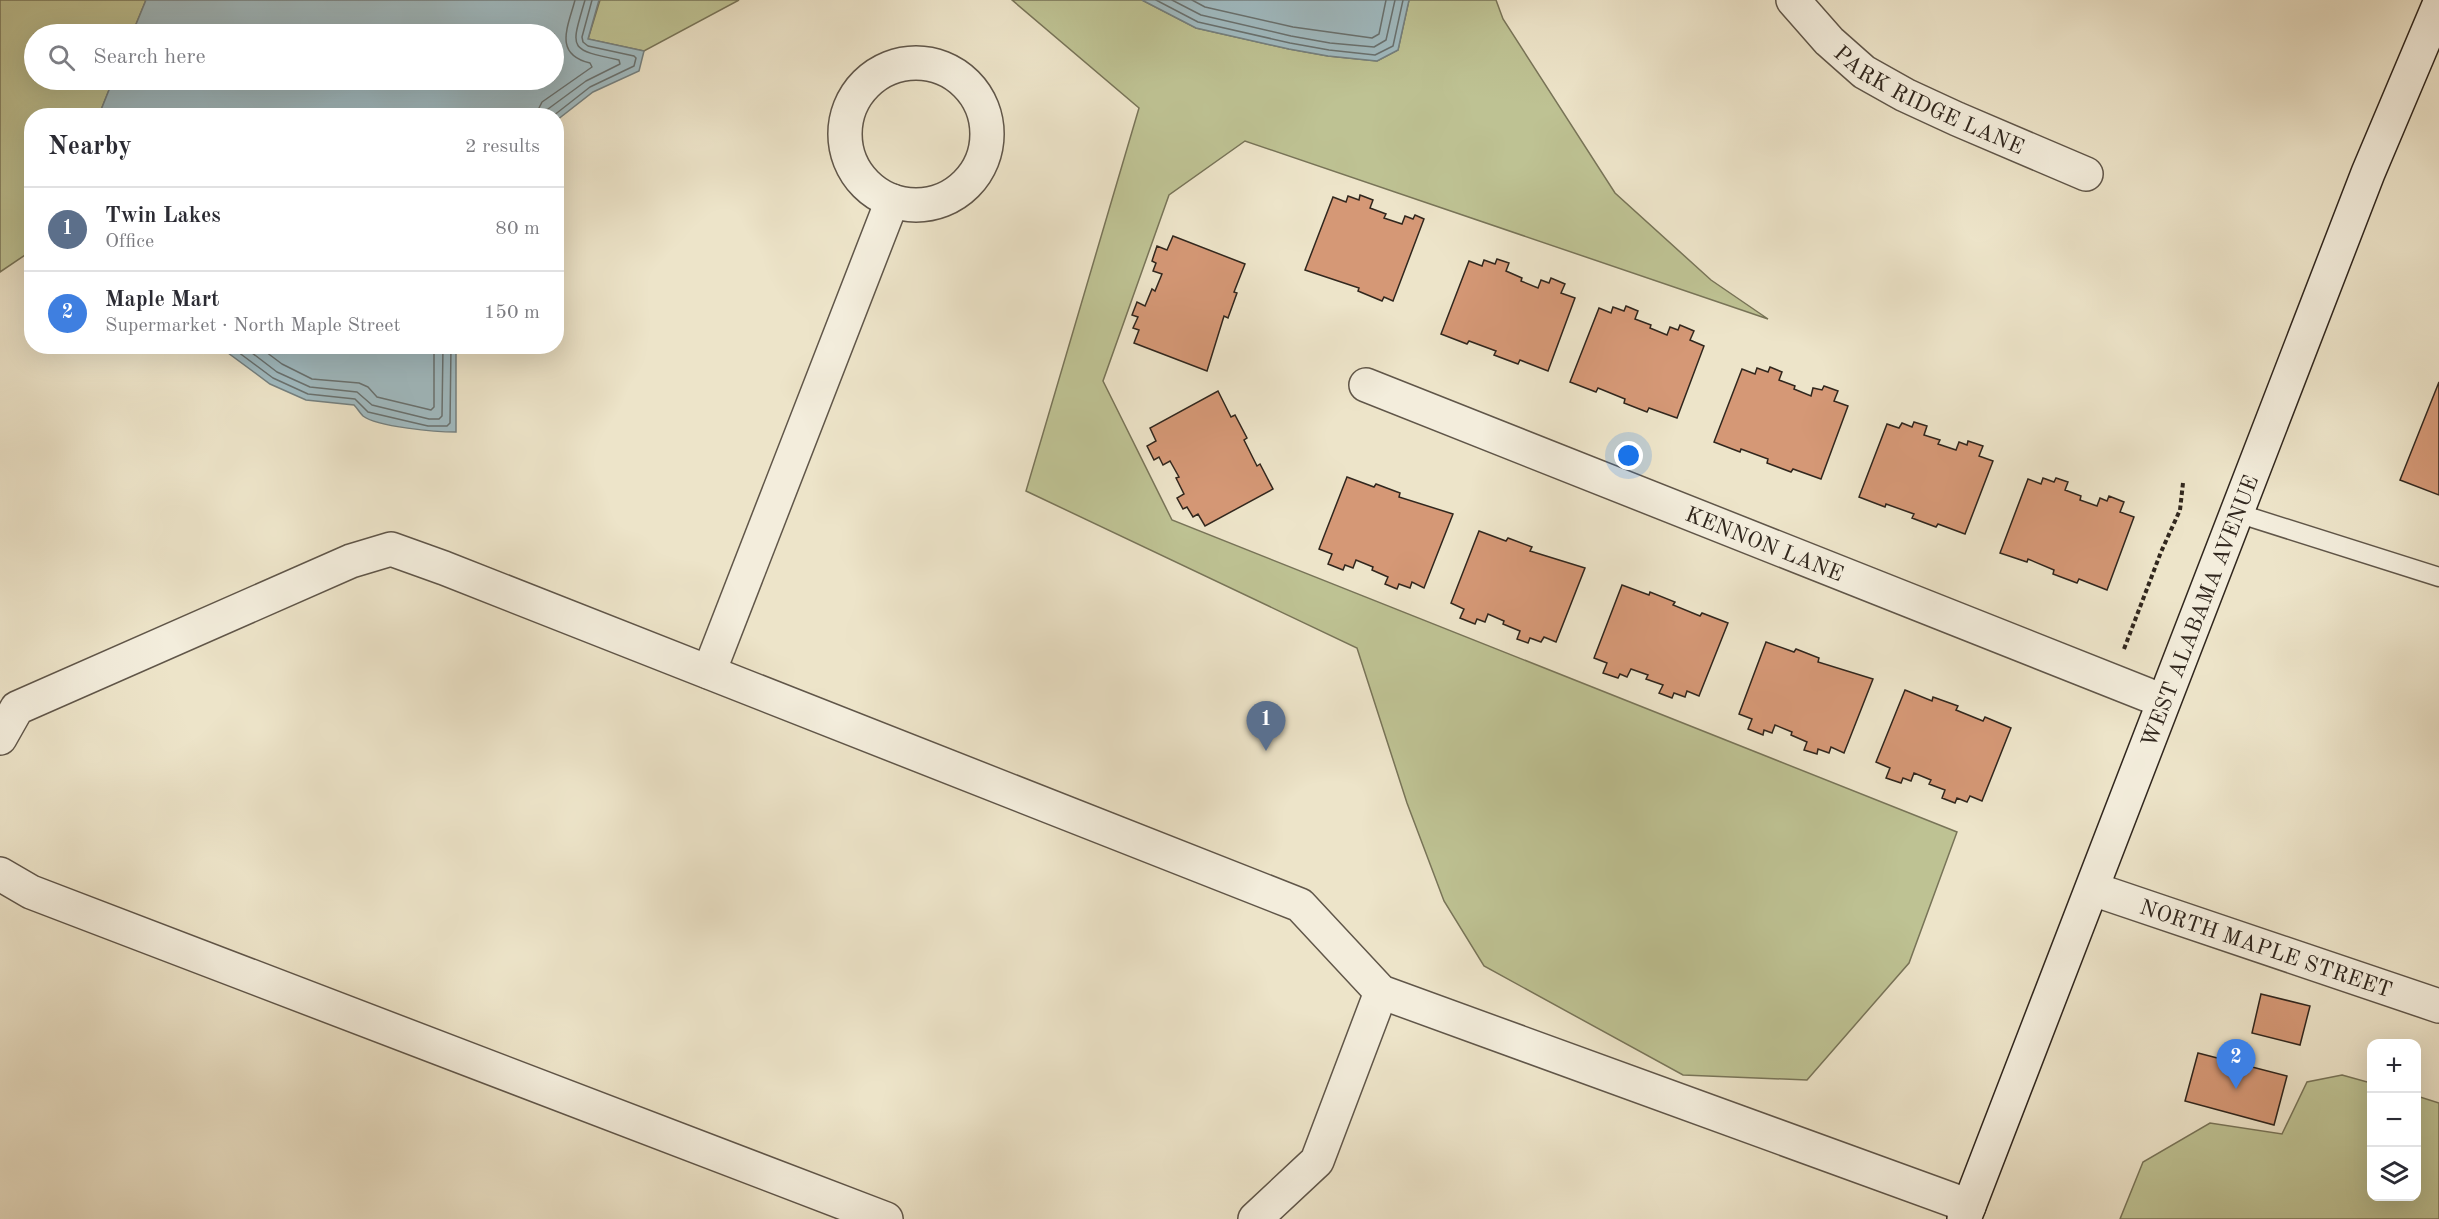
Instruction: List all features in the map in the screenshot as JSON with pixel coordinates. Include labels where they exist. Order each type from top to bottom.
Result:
[{"type":"street","name":"PARK RIDGE LANE","points":[[1793,0],[1829,41],[1864,72],[1905,95],[1957,119],[2086,174]]},
{"type":"street","name":"WEST ALABAMA AVENUE","points":[[1966,1213],[2368,173],[2439,5]]},
{"type":"street","points":[[911,63],[936,65],[957,76],[975,93],[985,115],[987,137],[983,159],[972,178],[956,193],[936,203],[914,206],[892,201],[871,190],[855,171],[846,149],[845,125],[852,101],[867,82],[888,68],[911,63]]},
{"type":"street","points":[[709,672],[892,201]]},
{"type":"street","name":"KENNON LANE","points":[[1366,384],[2163,701]]},
{"type":"street","points":[[0,738],[17,708],[351,561],[391,549],[1300,905],[1381,992],[1966,1213]]},
{"type":"street","points":[[0,874],[42,896],[886,1219]]},
{"type":"street","name":"NORTH MAPLE STREET","points":[[2093,889],[2439,1006]]},
{"type":"street","points":[[1255,1219],[1317,1161],[1381,992]]},
{"type":"lane","points":[[2237,513],[2439,577]]},
{"type":"path","points":[[2112,681],[2161,552],[2180,510],[2183,483]]},
{"type":"green space","points":[[0,0],[146,0],[136,24],[24,24],[24,90],[109,90],[102,108],[24,108],[24,256],[0,272]]},
{"type":"green space","points":[[600,0],[739,0],[644,51],[588,39]]},
{"type":"green space","points":[[1012,0],[1142,0],[1196,28],[1289,49],[1377,61],[1398,50],[1409,0],[1496,0],[1503,19],[1615,193],[1711,280],[1768,319],[1245,141],[1169,195],[1103,381],[1172,520],[1957,832],[1909,963],[1807,1080],[1683,1075],[1484,966],[1444,901],[1407,803],[1357,648],[1026,491],[1139,108]]},
{"type":"green space","points":[[2342,1075],[2367,1082],[2367,1201],[2421,1201],[2421,1097],[2439,1103],[2439,1219],[2120,1219],[2143,1162],[2210,1123],[2282,1134],[2307,1082]]},
{"type":"water","points":[[146,0],[599,0],[588,39],[644,51],[639,71],[593,92],[564,115],[564,108],[102,108],[109,90],[564,90],[564,24],[136,24]]},
{"type":"water","points":[[1142,0],[1409,0],[1398,50],[1377,61],[1289,49],[1196,28]]},
{"type":"water","points":[[229,354],[456,354],[456,432],[422,430],[381,423],[363,416],[354,405],[306,400],[270,384]]},
{"type":"building","points":[[1360,195],[1373,200],[1370,208],[1386,214],[1384,218],[1402,224],[1405,216],[1413,219],[1415,215],[1424,219],[1393,301],[1384,297],[1382,301],[1358,291],[1359,288],[1305,270],[1333,197],[1346,202],[1348,196],[1359,200]]},
{"type":"building","points":[[1173,236],[1245,264],[1234,292],[1237,293],[1228,318],[1224,316],[1207,371],[1134,343],[1139,330],[1133,328],[1138,317],[1132,315],[1137,302],[1145,306],[1162,274],[1153,271],[1156,263],[1152,261],[1157,246],[1167,250]]},
{"type":"building","points":[[1497,259],[1509,263],[1506,271],[1522,278],[1521,281],[1538,288],[1541,280],[1549,283],[1551,278],[1565,284],[1561,293],[1575,298],[1548,371],[1520,360],[1518,364],[1494,355],[1496,351],[1469,341],[1467,344],[1441,334],[1469,261],[1482,266],[1484,260],[1495,264]]},
{"type":"building","points":[[1626,306],[1638,311],[1635,319],[1667,335],[1670,327],[1678,330],[1680,325],[1694,331],[1690,340],[1704,346],[1677,418],[1649,408],[1647,412],[1624,403],[1625,399],[1598,388],[1596,392],[1570,382],[1599,308],[1611,313],[1613,307],[1624,311]]},
{"type":"building","points":[[1770,367],[1782,372],[1779,380],[1811,396],[1813,388],[1822,390],[1824,386],[1838,391],[1834,401],[1848,406],[1821,479],[1793,469],[1791,472],[1767,463],[1768,459],[1714,442],[1742,369],[1755,374],[1757,368],[1768,372]]},
{"type":"building","points":[[2439,382],[2439,495],[2400,480]]},
{"type":"building","points":[[1218,391],[1231,417],[1235,415],[1247,438],[1244,440],[1257,466],[1260,464],[1273,489],[1205,526],[1198,514],[1193,517],[1187,507],[1183,509],[1177,498],[1184,494],[1176,478],[1179,477],[1170,461],[1163,465],[1159,457],[1154,460],[1147,446],[1156,441],[1150,428]]},
{"type":"building","points":[[1914,422],[1927,426],[1924,435],[1940,440],[1938,444],[1956,450],[1959,442],[1967,445],[1968,441],[1983,446],[1979,456],[1993,461],[1965,534],[1938,524],[1936,527],[1912,518],[1914,514],[1886,504],[1885,507],[1859,497],[1887,424],[1899,428],[1902,423],[1912,427]]},
{"type":"building","points":[[1347,477],[1374,487],[1376,484],[1400,493],[1399,497],[1453,514],[1424,588],[1412,582],[1410,588],[1399,584],[1397,589],[1385,584],[1388,577],[1356,560],[1353,568],[1345,565],[1343,570],[1328,564],[1332,554],[1319,549]]},
{"type":"building","points":[[2043,478],[2054,482],[2056,478],[2068,482],[2065,490],[2081,496],[2080,500],[2097,506],[2100,498],[2107,501],[2109,496],[2124,502],[2120,512],[2134,517],[2107,590],[2079,579],[2077,583],[2053,574],[2054,570],[2028,559],[2027,562],[2000,553],[2028,479],[2041,484]]},
{"type":"building","points":[[1479,531],[1506,541],[1508,538],[1532,547],[1530,551],[1585,568],[1556,642],[1544,637],[1541,642],[1530,638],[1528,643],[1517,639],[1520,631],[1488,614],[1485,622],[1477,619],[1475,624],[1460,618],[1464,609],[1451,603]]},
{"type":"building","points":[[1622,585],[1649,595],[1650,592],[1675,602],[1673,605],[1700,616],[1702,613],[1728,623],[1699,696],[1687,691],[1685,697],[1674,693],[1672,698],[1659,693],[1663,685],[1646,679],[1648,675],[1631,669],[1627,677],[1620,674],[1618,678],[1603,673],[1607,663],[1594,658]]},
{"type":"building","points":[[1766,642],[1794,652],[1796,649],[1819,658],[1818,662],[1873,679],[1844,753],[1831,747],[1829,753],[1818,749],[1817,754],[1804,750],[1807,742],[1775,725],[1772,733],[1764,730],[1763,735],[1748,729],[1752,719],[1739,714]]},
{"type":"building","points":[[1905,690],[1932,701],[1933,697],[1958,706],[1956,710],[1983,721],[1985,717],[2011,728],[1982,801],[1970,796],[1967,802],[1957,798],[1955,803],[1942,798],[1945,790],[1929,784],[1931,780],[1914,773],[1911,781],[1903,778],[1901,783],[1886,778],[1890,768],[1876,762]]},
{"type":"building","points":[[2261,994],[2310,1006],[2300,1045],[2252,1033]]},
{"type":"building","points":[[2198,1053],[2287,1076],[2274,1125],[2185,1101]]},
{"type":"place","name":"Twin Lakes","points":[[1266,751]]},
{"type":"place","name":"Maple Mart","points":[[2236,1089]]}]
